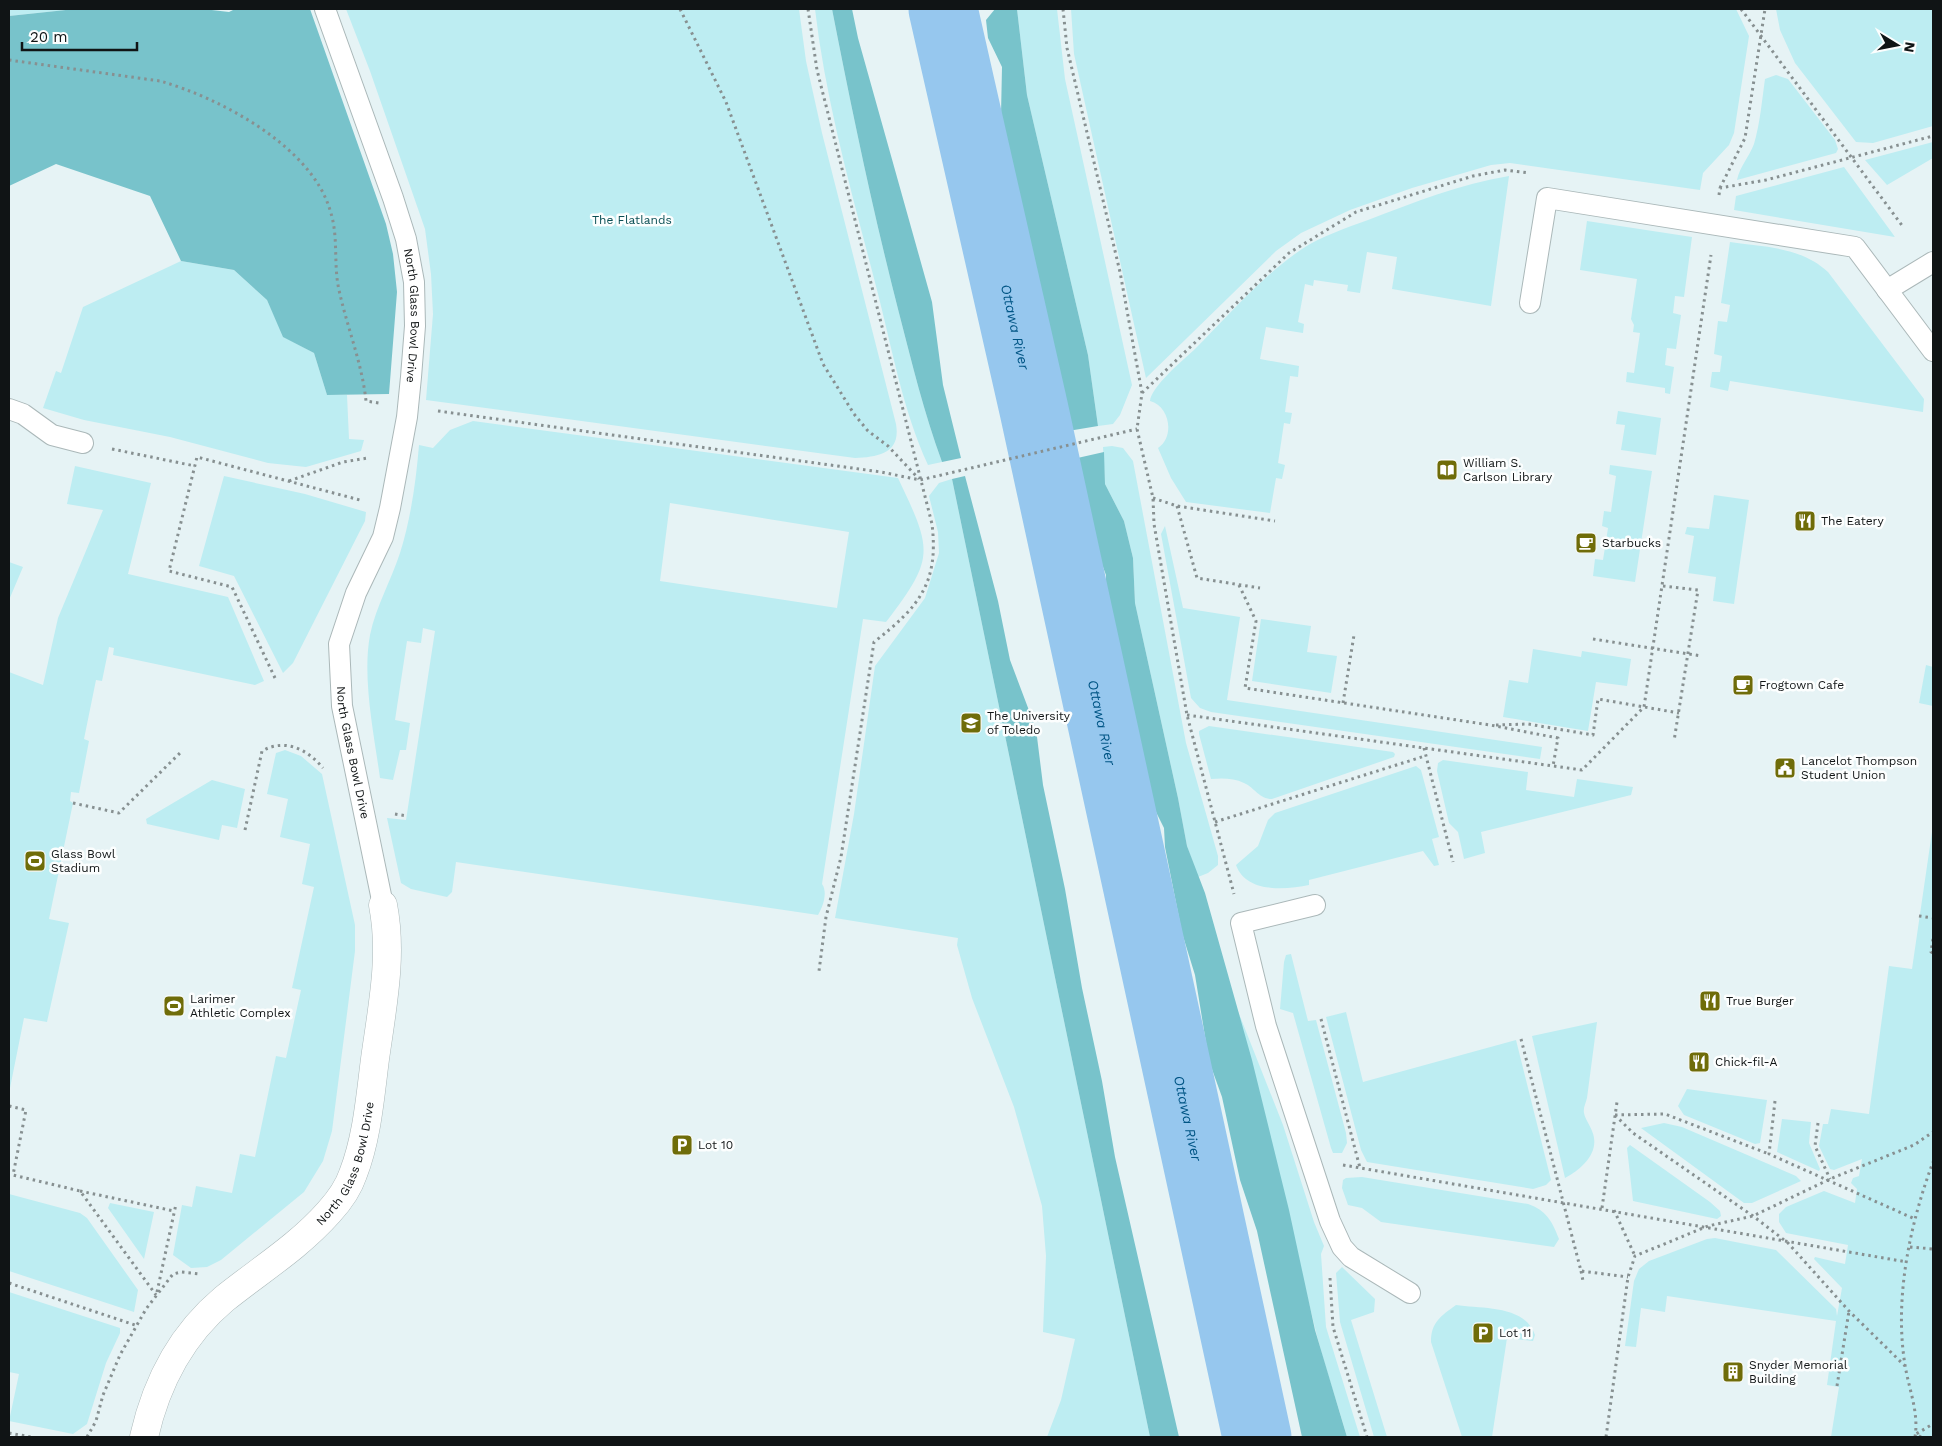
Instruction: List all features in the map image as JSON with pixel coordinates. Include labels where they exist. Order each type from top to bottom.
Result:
[{"type":"street","name":"North Glass Bowl Drive","points":[[144,1437],[157,1391],[173,1360],[198,1324],[225,1299],[282,1256],[318,1224],[339,1201],[353,1175],[361,1150],[368,1112],[385,983],[387,934],[383,905]]},
{"type":"lane","name":"North Glass Bowl Drive","points":[[325,9],[377,149],[412,260],[415,305],[407,417],[390,508],[383,537],[356,592],[339,644],[342,706],[383,905]]},
{"type":"lane","points":[[1530,303],[1547,198],[1855,247],[1933,351]]},
{"type":"lane","points":[[1887,290],[1933,262]]},
{"type":"lane","points":[[9,409],[23,414],[52,436],[83,443]]},
{"type":"lane","points":[[1315,905],[1241,923],[1266,1026],[1330,1221],[1342,1247],[1351,1257],[1410,1294]]},
{"type":"path","points":[[680,9],[726,102],[823,364],[849,406],[868,431],[888,446],[920,480]]},
{"type":"path","points":[[808,9],[819,79],[932,524],[935,549],[929,578],[915,603],[904,617],[874,642],[842,857],[826,917],[819,971]]},
{"type":"path","points":[[1063,9],[1067,48],[1120,272],[1142,393],[1137,429],[1153,498],[1154,524],[1187,715],[1241,923]]},
{"type":"path","points":[[1741,9],[1904,228]]},
{"type":"path","points":[[1718,202],[1720,188],[1745,138],[1765,9]]},
{"type":"path","points":[[9,60],[160,80],[198,92],[281,143],[303,165],[320,187],[330,209],[336,236],[338,288],[366,401],[384,403]]},
{"type":"path","points":[[1720,188],[1766,180],[1852,159],[1933,136]]},
{"type":"path","points":[[1142,393],[1289,253],[1356,212],[1397,198]]},
{"type":"path","points":[[1187,715],[1582,770],[1644,707],[1712,247]]},
{"type":"path","points":[[437,411],[881,472],[920,480],[1137,429]]},
{"type":"path","points":[[112,449],[195,466]]},
{"type":"path","points":[[275,678],[232,587],[169,571],[197,457],[390,508]]},
{"type":"path","points":[[289,481],[344,462],[374,458]]},
{"type":"path","points":[[1153,498],[1177,506],[1275,520]]},
{"type":"path","points":[[1177,506],[1197,578],[1260,588]]},
{"type":"path","points":[[1239,585],[1256,621],[1245,688],[1490,725],[1558,738],[1553,766]]},
{"type":"path","points":[[1663,586],[1698,590],[1674,741]]},
{"type":"path","points":[[1343,703],[1354,635]]},
{"type":"path","points":[[1593,639],[1702,656]]},
{"type":"path","points":[[1490,725],[1528,724],[1593,734],[1598,699],[1679,713]]},
{"type":"path","points":[[245,830],[262,752],[275,746],[293,746],[310,754],[325,772]]},
{"type":"path","points":[[1424,748],[1453,862]]},
{"type":"path","points":[[73,803],[119,813],[181,752]]},
{"type":"path","points":[[1215,822],[1425,756]]},
{"type":"path","points":[[1919,916],[1933,918]]},
{"type":"path","points":[[1933,939],[1931,952],[1933,953]]},
{"type":"path","points":[[1321,1019],[1360,1168]]},
{"type":"path","points":[[1521,1039],[1583,1281]]},
{"type":"path","points":[[1769,1154],[1775,1101]]},
{"type":"path","points":[[1602,1208],[1617,1102]]},
{"type":"path","points":[[9,1106],[26,1110],[13,1175],[174,1211]]},
{"type":"path","points":[[1615,1115],[1665,1114],[1769,1154],[1915,1219]]},
{"type":"path","points":[[1615,1115],[1633,1133],[1753,1216],[1788,1243],[1849,1311],[1905,1366]]},
{"type":"path","points":[[1818,1123],[1815,1146],[1828,1180]]},
{"type":"path","points":[[1635,1256],[1708,1226],[1753,1216],[1828,1180],[1914,1145],[1933,1132]]},
{"type":"path","points":[[1915,1436],[1913,1394],[1905,1366],[1903,1304],[1907,1262],[1915,1219],[1933,1162]]},
{"type":"path","points":[[1337,1164],[1708,1226],[1788,1243],[1907,1262]]},
{"type":"path","points":[[80,1190],[156,1295]]},
{"type":"path","points":[[156,1295],[176,1204]]},
{"type":"path","points":[[1606,1437],[1628,1277],[1635,1256],[1614,1210]]},
{"type":"path","points":[[1910,1246],[1933,1250]]},
{"type":"path","points":[[1581,1271],[1628,1277]]},
{"type":"path","points":[[87,1437],[96,1421],[103,1395],[120,1355],[135,1325],[156,1295],[174,1274],[181,1272],[194,1274],[206,1272]]},
{"type":"path","points":[[1329,1272],[1333,1327],[1367,1437]]},
{"type":"path","points":[[9,1283],[135,1325]]},
{"type":"path","points":[[1837,1386],[1849,1311]]},
{"type":"path","points":[[1915,1436],[1933,1424]]},
{"type":"path","points":[[9,1433],[31,1437]]},
{"type":"path","points":[[1915,1436],[1920,1437]]},
{"type":"green space","points":[[9,9],[75,9],[9,16]]},
{"type":"green space","name":"The Flatlands","points":[[346,9],[799,9],[806,61],[822,133],[896,424],[897,434],[892,447],[880,454],[855,458],[426,400],[433,314],[431,274],[425,229],[370,71]]},
{"type":"green space","points":[[815,9],[832,9],[863,161],[889,275],[919,388],[942,462],[928,465],[905,401],[841,150],[826,80]]},
{"type":"green space","points":[[1017,9],[1057,9],[1065,79],[1132,385],[1120,415],[1113,424],[1098,426],[1088,355],[1027,95]]},
{"type":"green space","points":[[1071,9],[1736,9],[1749,36],[1734,133],[1729,145],[1703,173],[1700,190],[1510,163],[1491,165],[1412,188],[1350,210],[1301,233],[1276,251],[1146,378],[1074,54]]},
{"type":"green space","points":[[1776,9],[1933,9],[1933,126],[1873,143],[1856,142],[1795,63],[1780,30]]},
{"type":"green space","points":[[1776,75],[1788,79],[1835,140],[1838,149],[1836,153],[1737,180],[1740,170],[1754,144],[1765,79]]},
{"type":"green space","points":[[1933,142],[1933,158],[1887,185],[1865,160]]},
{"type":"green space","points":[[1844,167],[1895,237],[1734,210],[1736,196]]},
{"type":"green space","points":[[1509,176],[1491,306],[1392,289],[1397,257],[1367,252],[1360,293],[1347,291],[1348,285],[1314,280],[1313,286],[1305,284],[1298,322],[1304,324],[1303,333],[1266,327],[1260,359],[1299,366],[1298,377],[1290,376],[1285,412],[1292,413],[1290,424],[1284,423],[1278,463],[1285,465],[1282,479],[1276,478],[1270,513],[1186,502],[1171,478],[1158,448],[1167,437],[1168,422],[1166,415],[1157,404],[1150,401],[1156,389],[1168,374],[1273,271],[1310,244],[1343,229],[1438,194],[1491,179]]},
{"type":"green space","points":[[1587,221],[1692,237],[1684,297],[1675,296],[1673,313],[1681,315],[1676,349],[1667,348],[1665,365],[1674,367],[1670,394],[1665,393],[1665,388],[1626,382],[1627,372],[1634,373],[1640,333],[1633,332],[1634,325],[1631,319],[1637,279],[1580,270]]},
{"type":"green space","points":[[1730,242],[1782,249],[1806,257],[1828,272],[1924,399],[1923,412],[1730,381],[1728,391],[1710,387],[1712,372],[1720,372],[1722,356],[1714,354],[1718,321],[1727,322],[1730,305],[1721,303]]},
{"type":"green space","points":[[181,261],[234,270],[267,300],[284,337],[314,353],[327,395],[347,395],[349,439],[364,440],[361,451],[306,467],[268,463],[170,437],[84,420],[43,408],[56,371],[61,373],[83,307]]},
{"type":"green space","points":[[1618,411],[1661,418],[1656,455],[1621,450],[1625,425],[1616,424]]},
{"type":"green space","points":[[473,421],[898,478],[918,522],[924,553],[921,567],[914,582],[886,622],[863,619],[822,884],[825,891],[824,900],[818,915],[456,862],[452,892],[447,897],[411,889],[401,883],[387,818],[406,820],[435,631],[423,628],[421,643],[407,641],[395,720],[410,723],[406,750],[400,750],[393,780],[380,778],[368,688],[368,652],[373,624],[400,553],[407,526],[415,486],[419,445],[433,448],[450,430]],"holes":[[[670,503],[849,532],[837,608],[660,581]]]},
{"type":"green space","points":[[1103,447],[1123,448],[1133,461],[1186,743],[1218,856],[1218,865],[1208,873],[1198,877],[1187,846],[1135,603],[1133,558],[1124,521],[1105,484]]},
{"type":"green space","points":[[1610,465],[1652,471],[1635,582],[1593,576],[1595,559],[1603,560],[1608,528],[1602,526],[1604,511],[1611,512],[1616,476],[1609,474]]},
{"type":"green space","points":[[75,466],[151,483],[128,574],[228,597],[264,681],[255,685],[113,655],[114,648],[109,647],[102,681],[96,680],[84,739],[89,741],[79,793],[71,792],[70,801],[73,803],[49,919],[69,923],[47,1022],[24,1018],[9,1093],[9,672],[43,685],[58,618],[103,510],[67,504]]},
{"type":"green space","points":[[224,476],[305,494],[366,512],[365,521],[293,663],[283,673],[234,576],[199,566]]},
{"type":"green space","points":[[952,479],[1150,1437],[1047,1437],[1061,1400],[1075,1339],[1043,1332],[1046,1256],[1042,1206],[1014,1107],[972,998],[957,945],[958,938],[835,918],[854,814],[875,666],[925,598],[939,553],[938,532],[929,496],[939,483]]},
{"type":"green space","points":[[1714,495],[1749,500],[1734,604],[1713,601],[1716,577],[1688,573],[1694,536],[1685,534],[1687,527],[1709,529]]},
{"type":"green space","points":[[1165,526],[1183,608],[1240,617],[1227,700],[1542,747],[1540,759],[1211,712],[1200,708],[1191,698],[1161,534]]},
{"type":"green space","points":[[9,562],[23,567],[9,600]]},
{"type":"green space","points":[[1261,619],[1311,626],[1307,652],[1337,656],[1331,693],[1252,681]]},
{"type":"green space","points":[[1533,649],[1581,657],[1582,651],[1631,659],[1627,686],[1596,682],[1588,731],[1503,717],[1509,680],[1528,683]]},
{"type":"green space","points":[[1926,665],[1933,667],[1933,706],[1919,703]]},
{"type":"green space","points":[[1209,726],[1393,752],[1395,754],[1394,757],[1268,799],[1240,781],[1219,778],[1211,779],[1199,734],[1199,731]]},
{"type":"green space","points":[[285,750],[301,756],[322,774],[355,925],[355,951],[332,1131],[323,1161],[304,1192],[221,1260],[207,1267],[191,1268],[173,1255],[182,1205],[192,1207],[196,1186],[232,1193],[240,1154],[255,1157],[276,1056],[286,1058],[301,990],[292,988],[314,887],[302,884],[310,844],[280,837],[288,799],[267,794],[276,753]]},
{"type":"green space","points":[[1443,760],[1528,772],[1526,790],[1574,797],[1577,779],[1633,787],[1631,795],[1481,832],[1485,853],[1464,859],[1458,832],[1449,823],[1437,771],[1438,763]]},
{"type":"green space","points":[[1416,766],[1421,770],[1439,837],[1432,839],[1439,865],[1434,866],[1423,851],[1309,880],[1309,885],[1289,888],[1257,885],[1248,881],[1241,874],[1236,865],[1258,846],[1268,820],[1275,813]]},
{"type":"green space","points":[[212,780],[245,789],[237,828],[222,825],[219,840],[147,824],[146,819]]},
{"type":"green space","points":[[1933,825],[1933,1437],[1831,1437],[1839,1387],[1827,1385],[1836,1321],[1667,1296],[1665,1312],[1641,1308],[1636,1347],[1625,1346],[1634,1281],[1639,1269],[1649,1261],[1707,1239],[1715,1238],[1776,1250],[1836,1309],[1837,1316],[1842,1288],[1814,1259],[1815,1257],[1845,1264],[1848,1245],[1786,1233],[1779,1222],[1779,1214],[1786,1207],[1824,1191],[1855,1203],[1857,1189],[1851,1183],[1853,1178],[1859,1176],[1862,1159],[1834,1170],[1830,1169],[1819,1146],[1823,1124],[1828,1124],[1831,1109],[1869,1114],[1889,966],[1912,969]]},
{"type":"green space","points":[[1291,954],[1308,1021],[1316,1020],[1346,1133],[1347,1143],[1342,1153],[1333,1153],[1331,1148],[1293,1013],[1280,1009],[1284,962],[1286,955]]},
{"type":"green space","points":[[1234,1001],[1283,1125],[1314,1222],[1324,1246],[1321,1254],[1326,1327],[1360,1437],[1347,1437],[1322,1356],[1267,1124]]},
{"type":"green space","points":[[1346,1012],[1363,1082],[1516,1040],[1551,1180],[1546,1185],[1533,1189],[1367,1162],[1361,1150],[1326,1017]]},
{"type":"green space","points":[[1597,1022],[1587,1098],[1584,1107],[1585,1118],[1592,1131],[1594,1146],[1592,1153],[1583,1165],[1565,1178],[1532,1036]]},
{"type":"green space","points":[[1687,1089],[1767,1100],[1760,1143],[1755,1144],[1684,1115],[1678,1106]]},
{"type":"green space","points":[[1782,1119],[1811,1122],[1809,1143],[1820,1169],[1819,1171],[1777,1152]]},
{"type":"green space","points":[[1664,1123],[1682,1127],[1796,1176],[1801,1181],[1752,1203],[1744,1203],[1641,1128]]},
{"type":"green space","points":[[1630,1145],[1710,1202],[1720,1211],[1721,1216],[1717,1219],[1633,1201],[1627,1148]]},
{"type":"green space","points":[[1362,1177],[1528,1204],[1539,1209],[1548,1217],[1559,1239],[1554,1247],[1381,1222],[1362,1208],[1348,1205],[1342,1188],[1343,1180],[1346,1178]]},
{"type":"green space","points":[[9,1194],[80,1213],[87,1218],[138,1290],[134,1312],[9,1271]]},
{"type":"green space","points":[[110,1203],[154,1212],[144,1259],[108,1208]]},
{"type":"green space","points":[[1342,1267],[1375,1299],[1374,1312],[1351,1320],[1387,1437],[1374,1437],[1340,1322],[1336,1273]]},
{"type":"green space","points":[[9,1292],[120,1328],[120,1333],[106,1363],[87,1424],[73,1434],[9,1421],[19,1374],[9,1372]]},
{"type":"green space","points":[[1456,1305],[1490,1308],[1513,1313],[1530,1325],[1535,1335],[1533,1341],[1507,1338],[1492,1437],[1462,1437],[1431,1342],[1431,1335],[1435,1324],[1441,1316]]},
{"type":"shaded area","points":[[75,9],[203,9],[229,12],[235,9],[310,9],[386,224],[393,254],[397,292],[389,394],[327,395],[314,353],[283,337],[267,300],[234,270],[181,261],[150,196],[56,164],[9,186],[9,16]]},
{"type":"shaded area","points":[[832,9],[852,9],[858,38],[932,302],[943,385],[961,458],[942,462],[924,407],[880,237]]},
{"type":"shaded area","points":[[995,9],[1017,9],[1027,95],[1088,355],[1098,426],[1068,431],[1061,382],[1047,346],[1037,329],[1028,321],[1018,267],[1027,255],[1001,115],[1002,67],[988,38],[986,20]]},
{"type":"shaded area","points":[[1104,452],[1105,484],[1124,521],[1133,558],[1135,603],[1187,846],[1205,893],[1252,1060],[1289,1210],[1315,1330],[1347,1437],[1302,1437],[1257,1231],[1240,1180],[1222,1097],[1209,1061],[1195,975],[1182,933],[1165,847],[1164,828],[1148,796],[1121,686],[1106,597],[1106,575],[1092,538],[1079,470],[1073,459]]},
{"type":"shaded area","points":[[965,476],[998,601],[1010,660],[1036,729],[1043,785],[1065,889],[1115,1157],[1179,1437],[1150,1437],[952,479]]},
{"type":"waterway","name":"Ottawa River","points":[[943,9],[1034,410],[1257,1437]]},
{"type":"place","name":"William S. Carlson Library","points":[[1447,470]]},
{"type":"place","name":"The Eatery","points":[[1805,521]]},
{"type":"place","name":"Starbucks","points":[[1586,543]]},
{"type":"place","name":"Frogtown Cafe","points":[[1743,685]]},
{"type":"place","name":"The University of Toledo","points":[[971,723]]},
{"type":"place","name":"Lancelot Thompson Student Union","points":[[1785,768]]},
{"type":"place","name":"Glass Bowl Stadium","points":[[35,861]]},
{"type":"place","name":"True Burger","points":[[1710,1001]]},
{"type":"place","name":"Larimer Athletic Complex","points":[[174,1006]]},
{"type":"place","name":"Chick-fil-A","points":[[1699,1062]]},
{"type":"place","name":"Lot 10","points":[[682,1145]]},
{"type":"place","name":"Lot 11","points":[[1483,1333]]},
{"type":"place","name":"Snyder Memorial Building","points":[[1733,1372]]}]
